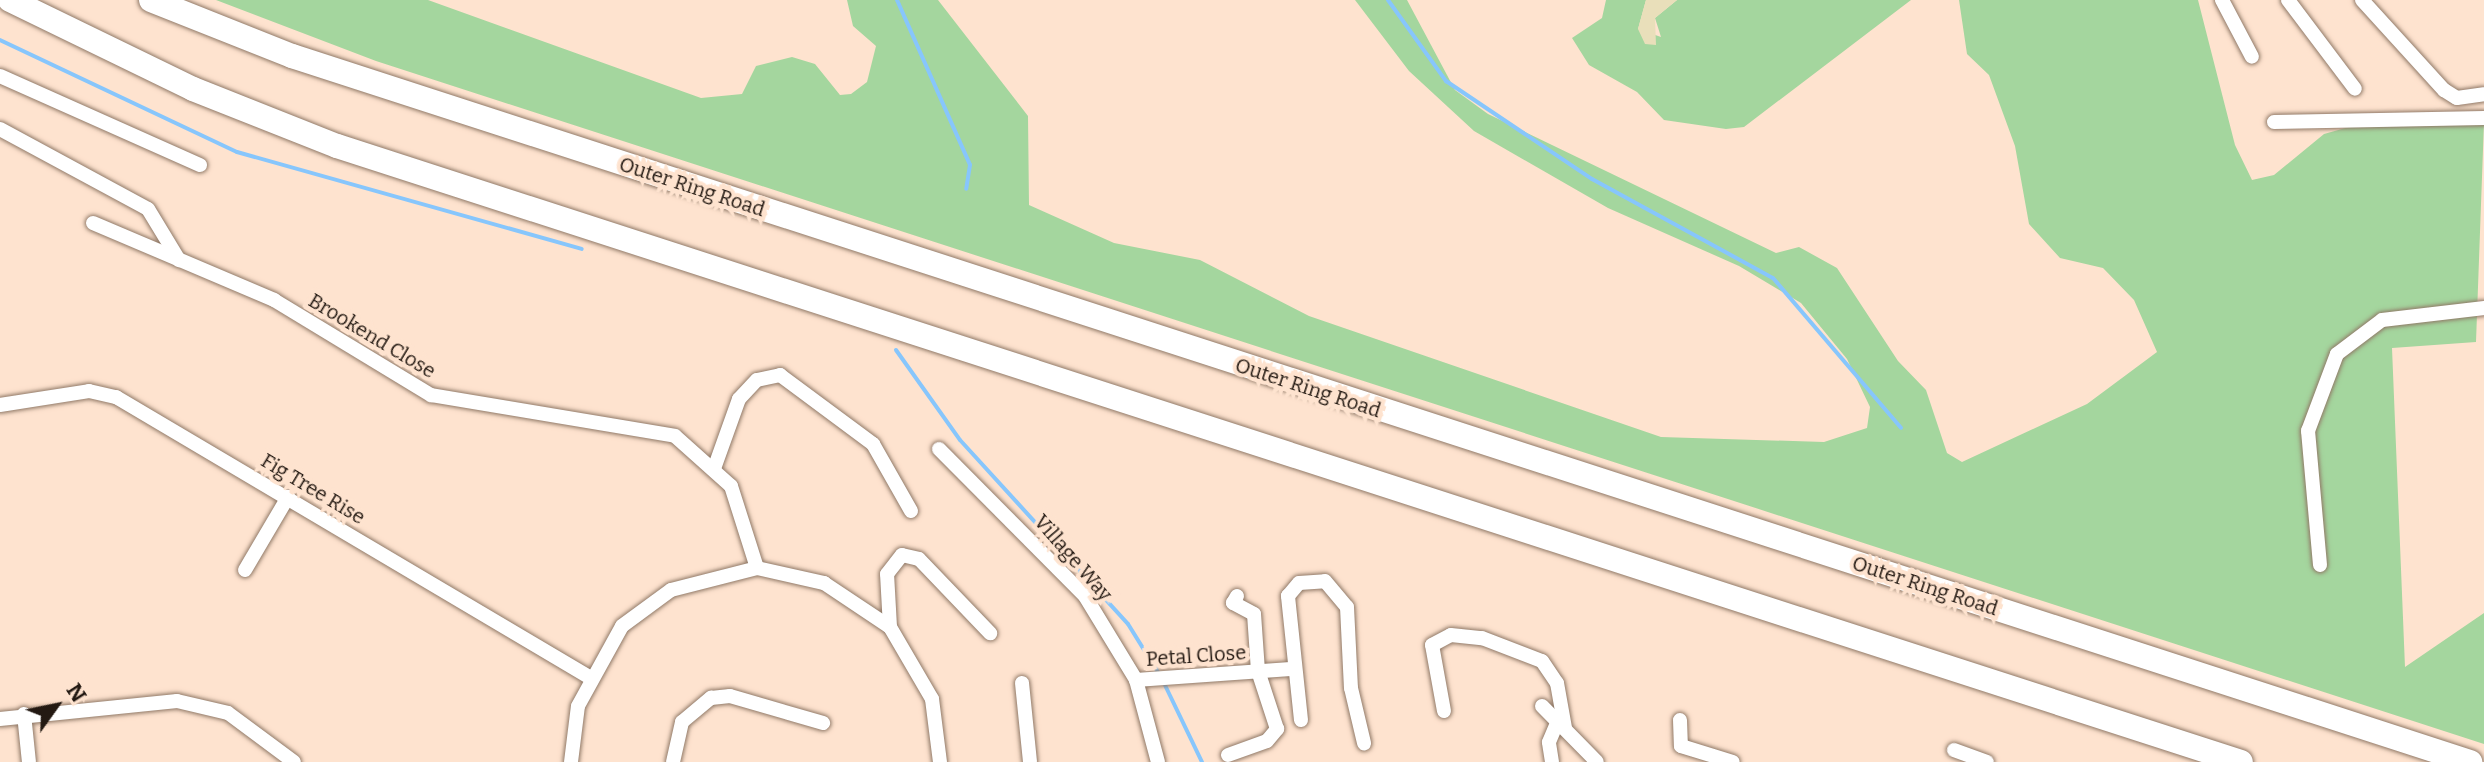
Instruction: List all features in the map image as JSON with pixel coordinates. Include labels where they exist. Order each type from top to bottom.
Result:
[{"type":"highway","points":[[10,0],[193,89],[337,146],[2241,762]]},
{"type":"highway","name":"Outer Ring Road","points":[[151,0],[307,61],[2470,762]]},
{"type":"street","points":[[2222,0],[2252,57]]},
{"type":"street","points":[[2288,0],[2355,89]]},
{"type":"street","points":[[2362,0],[2444,90],[2457,98],[2484,94]]},
{"type":"street","points":[[0,76],[200,165]]},
{"type":"street","points":[[2274,122],[2484,118]]},
{"type":"street","points":[[0,129],[148,209],[179,260]]},
{"type":"street","name":"Brookend Close","points":[[93,223],[274,300],[431,395],[465,406],[647,427],[685,442],[715,466],[743,510],[757,568]]},
{"type":"street","points":[[2320,565],[2308,431],[2337,354],[2382,320],[2484,308]]},
{"type":"street","points":[[715,466],[739,399],[757,380],[780,375],[873,444],[911,511]]},
{"type":"street","name":"Fig Tree Rise","points":[[0,405],[89,391],[116,397],[589,677]]},
{"type":"street","name":"Village Way","points":[[939,449],[1085,596],[1136,680],[1158,762]]},
{"type":"street","points":[[245,570],[288,497]]},
{"type":"street","points":[[890,627],[887,574],[902,555],[919,559],[990,633]]},
{"type":"street","points":[[571,762],[589,677],[613,638],[645,606],[698,578],[757,568],[824,583],[890,627],[932,699],[940,762]]},
{"type":"street","points":[[1301,720],[1291,669],[1288,596],[1299,583],[1325,581],[1347,607],[1351,688],[1364,743]]},
{"type":"street","points":[[1228,755],[1267,741],[1277,729],[1258,671],[1254,614],[1233,603],[1237,596]]},
{"type":"street","points":[[1444,711],[1432,645],[1451,635],[1482,638],[1542,661],[1557,683],[1562,724],[1549,742],[1552,762]]},
{"type":"street","name":"Petal Close","points":[[1136,680],[1291,669]]},
{"type":"street","points":[[1019,762],[1030,756],[1022,683]]},
{"type":"street","points":[[673,762],[682,722],[711,698],[730,696],[823,723]]},
{"type":"street","points":[[29,762],[9,716],[148,700],[203,705],[255,727],[294,762]]},
{"type":"street","points":[[1542,706],[1597,762]]},
{"type":"street","points":[[1680,720],[1681,746],[1733,762]]},
{"type":"street","points":[[1954,750],[1987,762]]},
{"type":"green space","points":[[216,0],[428,0],[701,98],[742,94],[756,66],[792,57],[815,64],[840,95],[851,94],[867,82],[876,46],[853,26],[847,0],[938,0],[1028,116],[1029,205],[1114,243],[1200,260],[1309,316],[1661,437],[1824,442],[1867,428],[1870,407],[1847,359],[1801,303],[1739,266],[1608,208],[1474,131],[1409,71],[1355,0],[1407,0],[1455,90],[1488,114],[1776,253],[1799,247],[1837,268],[1898,361],[1926,390],[1947,453],[1962,462],[2087,404],[2157,352],[2134,300],[2103,268],[2060,258],[2029,224],[2015,146],[1989,75],[1967,54],[1959,0],[2198,0],[2235,145],[2252,180],[2274,175],[2324,134],[2349,127],[2484,122],[2476,342],[2392,348],[2405,667],[2484,613],[2484,744],[376,61]]},
{"type":"green space","points":[[1606,0],[1646,0],[1638,29],[1661,37],[1655,18],[1677,0],[1911,0],[1744,127],[1726,129],[1664,120],[1637,92],[1589,65],[1572,38],[1602,18]]},
{"type":"sand","points":[[1646,0],[1677,0],[1655,18],[1656,45],[1645,44],[1638,29]]},
{"type":"waterway","points":[[897,0],[970,165],[966,189]]},
{"type":"waterway","points":[[1388,0],[1446,81],[1592,179],[1773,278],[1901,428]]},
{"type":"waterway","points":[[0,40],[237,152],[582,249]]},
{"type":"waterway","points":[[896,350],[960,440],[1128,624],[1159,674]]},
{"type":"waterway","points":[[1163,681],[1202,762]]}]
